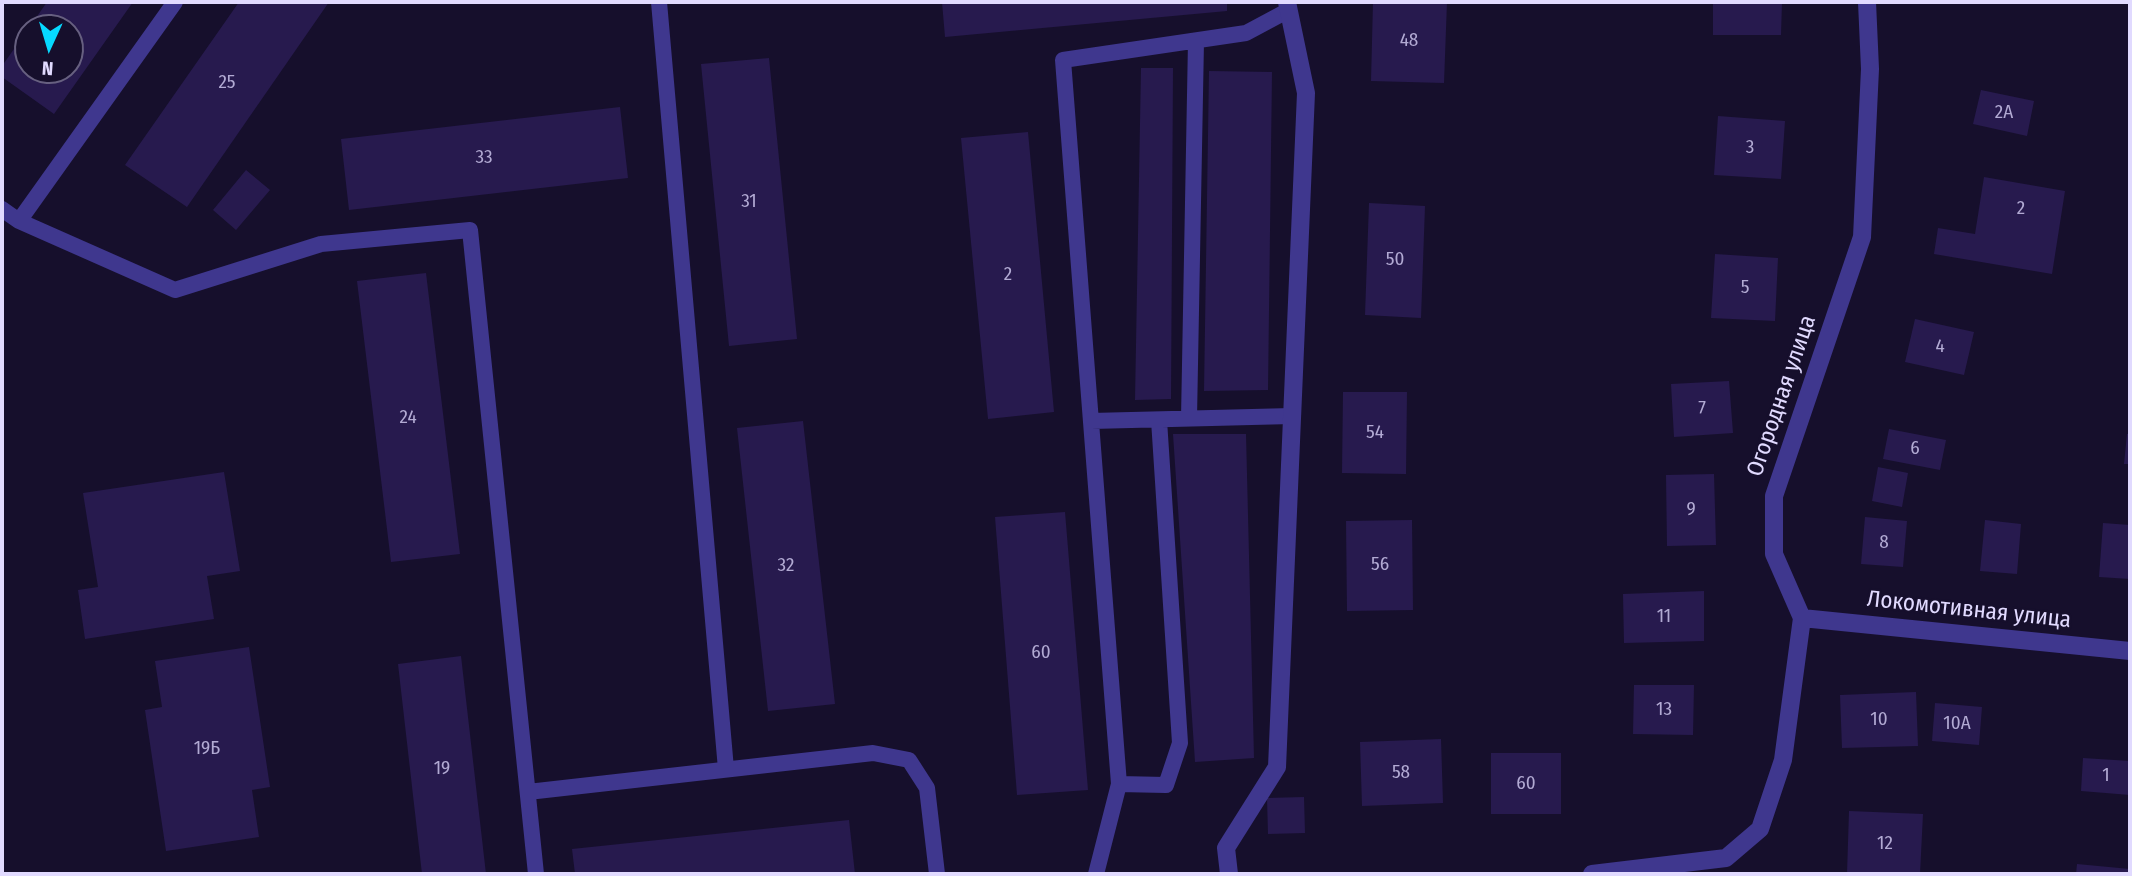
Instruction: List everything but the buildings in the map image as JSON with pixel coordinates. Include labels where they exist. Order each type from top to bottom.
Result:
[{"type":"street","name":"Огородная улица","points":[[1802,618],[1774,554],[1774,496],[1862,237],[1870,69],[1867,2]]},
{"type":"street","points":[[1229,874],[1226,848],[1277,767],[1306,93],[1288,6]]},
{"type":"street","name":"Локомотивная улица","points":[[1802,618],[2130,651]]},
{"type":"street","points":[[1592,874],[1687,868],[1726,858],[1760,829],[1783,760],[1802,618]]},
{"type":"lane","points":[[19,221],[175,2]]},
{"type":"lane","points":[[659,2],[726,769]]},
{"type":"lane","points":[[1096,874],[1119,785],[1063,60],[1246,33],[1288,6]]},
{"type":"lane","points":[[1189,418],[1196,41]]},
{"type":"lane","points":[[2,209],[19,221],[175,290],[321,244],[470,230],[536,874]]},
{"type":"lane","points":[[1091,421],[1292,416]]},
{"type":"lane","points":[[1119,785],[1166,785],[1180,743],[1158,420]]},
{"type":"lane","points":[[528,792],[873,753],[909,760],[927,788],[937,874]]}]
